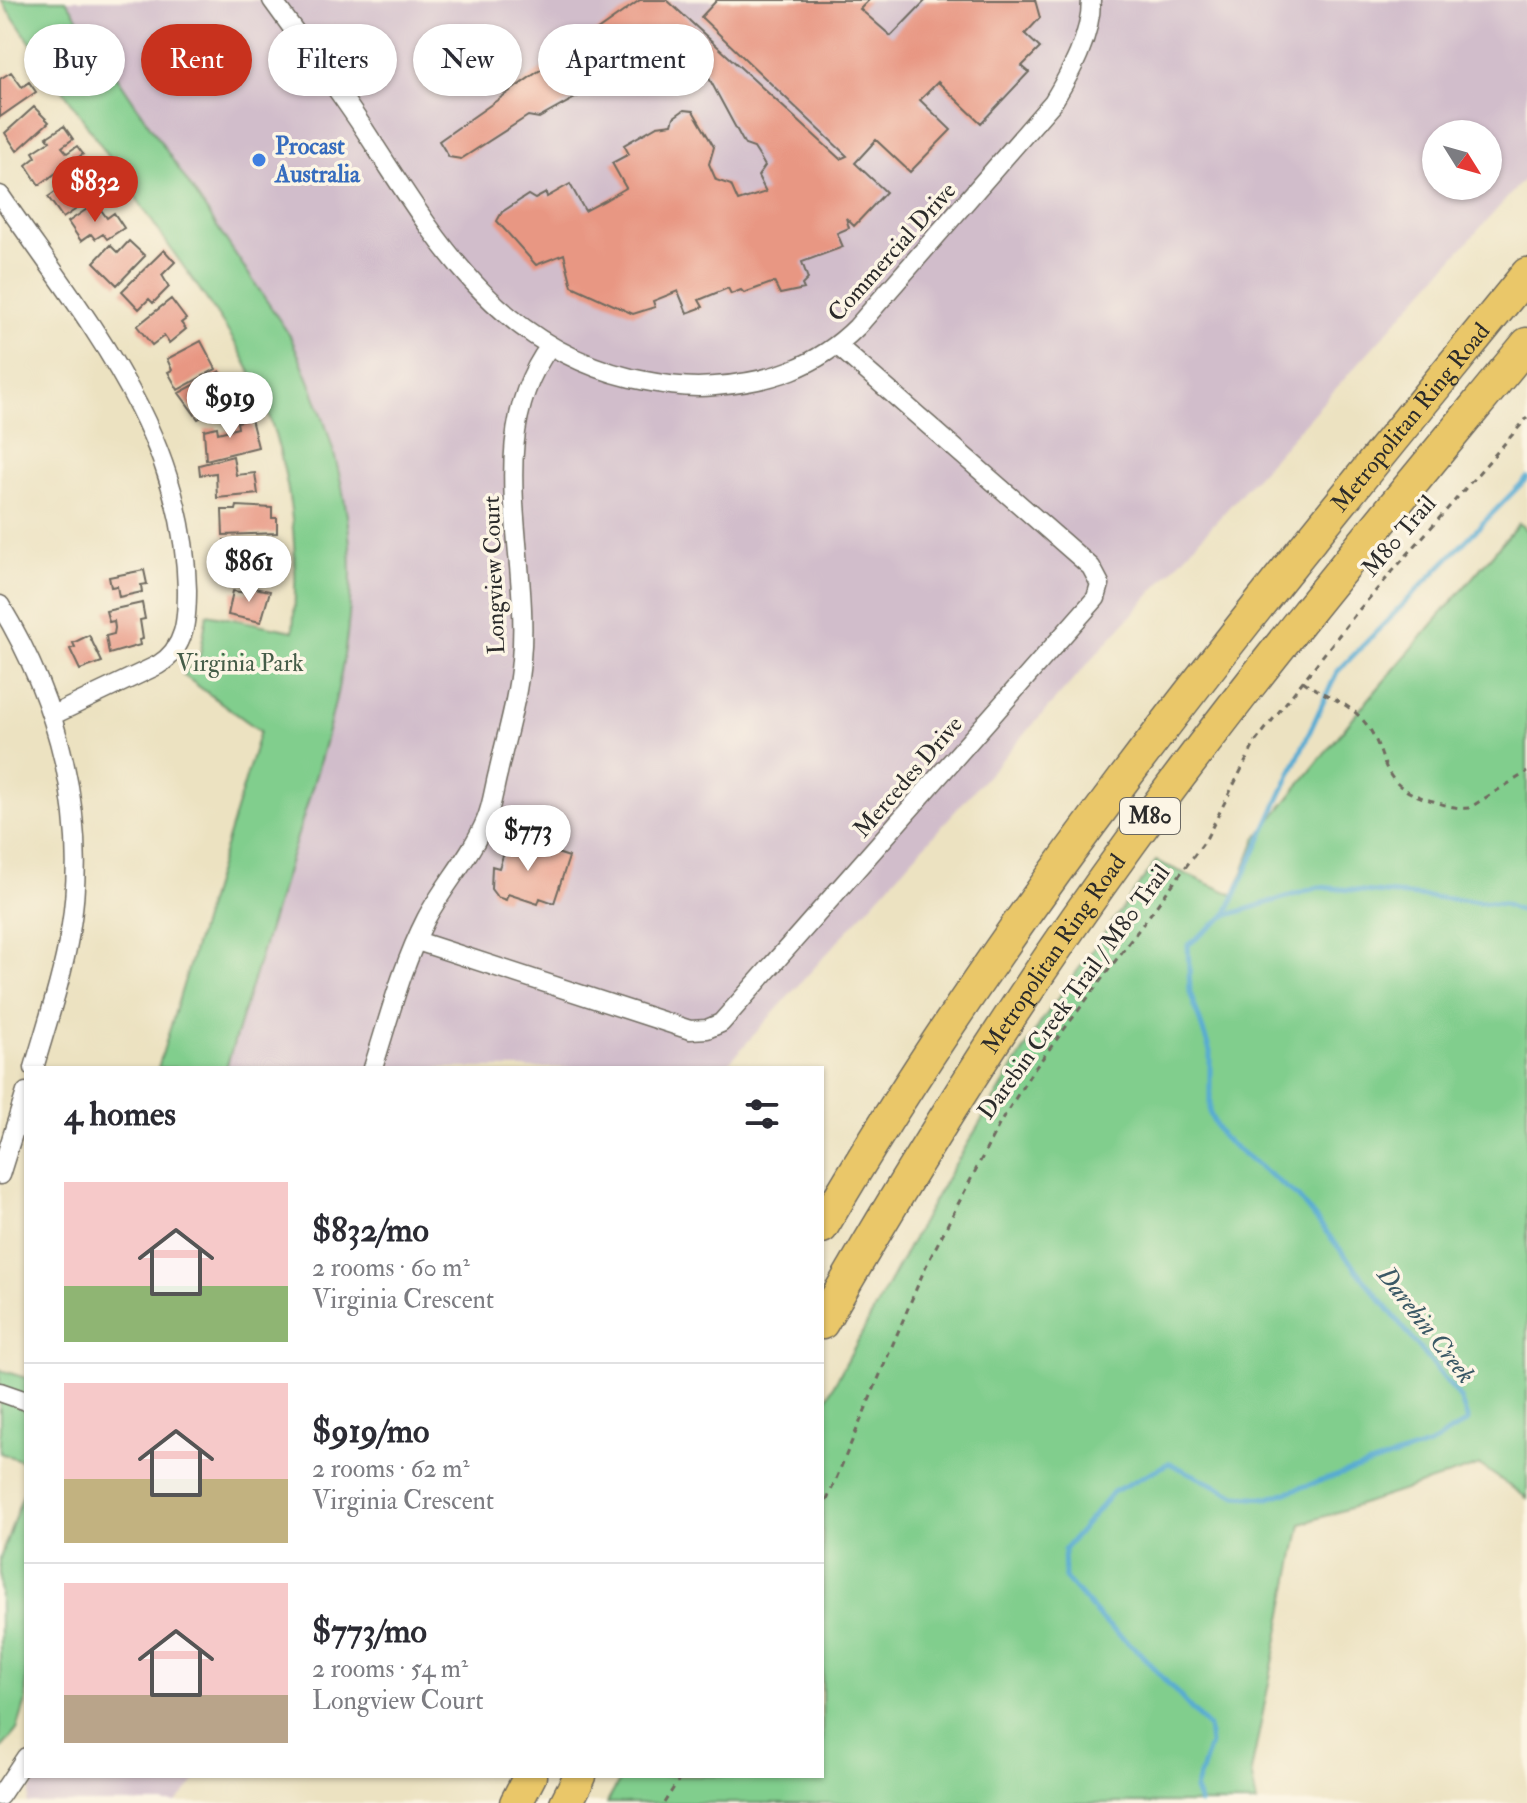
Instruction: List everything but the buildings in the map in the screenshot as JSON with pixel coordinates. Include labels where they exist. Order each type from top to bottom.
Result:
[{"type":"highway","name":"Metropolitan Ring Road","points":[[824,1224],[980,977],[1120,782],[1245,621],[1527,274]]},
{"type":"highway","name":"Metropolitan Ring Road","points":[[824,1320],[987,1050],[1130,843],[1282,643],[1527,344]]},
{"type":"highway","points":[[516,1803],[529,1778]]},
{"type":"highway","points":[[566,1803],[579,1778]]},
{"type":"street","name":"Commercial Drive","points":[[272,0],[472,285],[519,326],[550,346],[600,370],[656,384],[701,388],[760,382],[804,366],[838,346],[899,283],[1053,102],[1083,42],[1091,0]]},
{"type":"street","points":[[0,195],[143,408],[170,477],[184,542],[186,618],[184,634],[173,653],[158,665],[53,715]]},
{"type":"street","name":"Longview Court","points":[[374,1066],[427,917],[465,861],[487,818],[510,724],[521,660],[522,592],[514,440],[517,414],[532,376],[550,346]]},
{"type":"street","name":"Mercedes Drive","points":[[417,941],[690,1030],[707,1029],[721,1023],[1096,598],[1100,584],[1091,567],[838,346]]},
{"type":"street","points":[[0,605],[36,670],[53,715],[67,772],[75,879],[71,930],[60,983],[35,1066]]},
{"type":"street","points":[[0,1175],[24,1098]]},
{"type":"street","points":[[0,1392],[24,1400]]},
{"type":"street","points":[[0,1796],[24,1760]]},
{"type":"path","name":"M80 Trail","points":[[1303,681],[1357,612],[1527,418]]},
{"type":"path","points":[[1303,681],[1356,714],[1377,739],[1385,770],[1392,782],[1416,797],[1458,809],[1469,808],[1527,772]]},
{"type":"path","name":"Darebin Creek Trail / M80 Trail","points":[[824,1507],[900,1322],[1000,1123],[1030,1075],[1205,841],[1256,741],[1303,681]]},
{"type":"path","points":[[664,1803],[680,1778]]},
{"type":"shaded area","points":[[66,0],[1527,0],[1527,176],[726,1066],[227,1066],[327,739],[341,484],[313,388],[290,336],[125,88],[125,24],[82,24]]},
{"type":"shaded area","points":[[34,1778],[199,1778],[176,1803],[27,1803]]},
{"type":"green space","points":[[1,0],[66,0],[82,24],[24,24],[24,34]]},
{"type":"green space","name":"Virginia Park","points":[[125,88],[290,336],[321,412],[337,464],[350,545],[348,622],[336,698],[227,1066],[159,1066],[260,731],[183,675],[200,655],[207,614],[293,631],[295,559],[288,488],[280,453],[257,385],[211,305],[67,96],[125,96]]},
{"type":"green space","points":[[1519,523],[1527,531],[1527,1498],[1480,1465],[1301,1524],[1251,1772],[1257,1803],[607,1803],[621,1778],[824,1778],[824,1403],[936,1196],[1041,1022],[1156,861],[1234,895],[1256,839],[1356,714]]},
{"type":"green space","points":[[0,1370],[24,1377],[24,1461],[0,1453]]},
{"type":"green space","points":[[24,1492],[24,1707],[17,1730],[0,1750],[0,1559]]},
{"type":"waterway","points":[[1226,915],[1337,672],[1527,478]]},
{"type":"waterway","name":"Darebin Creek","points":[[1200,1803],[1195,1790],[1210,1745],[1208,1727],[1065,1578],[1064,1550],[1113,1492],[1169,1463],[1237,1496],[1269,1498],[1430,1445],[1468,1421],[1460,1398],[1298,1197],[1222,1137],[1210,1114],[1210,1051],[1190,992],[1188,945],[1225,916],[1319,887],[1504,904],[1527,914]]},
{"type":"place","name":"Procast Australia","points":[[259,160]]}]
